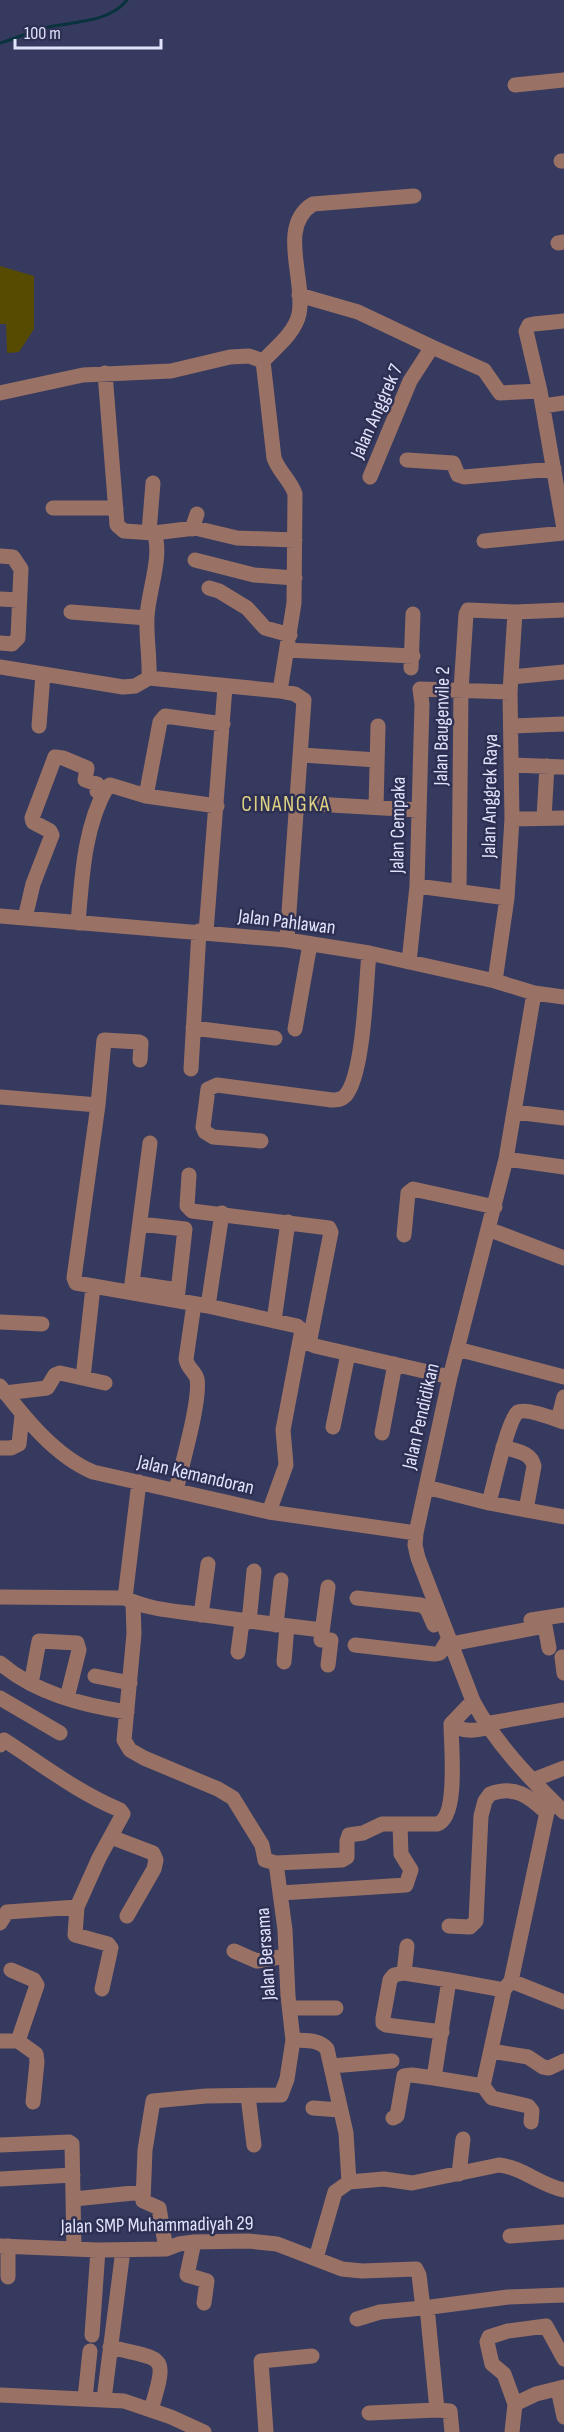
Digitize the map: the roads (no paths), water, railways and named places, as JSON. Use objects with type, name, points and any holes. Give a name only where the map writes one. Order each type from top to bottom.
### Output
[{"type":"street","points":[[515,85],[564,80]]},
{"type":"street","points":[[263,361],[292,329],[299,313],[296,231],[305,209],[313,204],[414,196]]},
{"type":"street","points":[[299,295],[358,312],[484,370],[500,393],[564,403]]},
{"type":"street","points":[[564,321],[534,324],[527,328],[562,500],[564,529]]},
{"type":"street","name":"Jalan Anggrek 7","points":[[370,477],[410,381],[432,346]]},
{"type":"street","points":[[0,393],[83,375],[146,374],[230,357],[249,356],[263,361]]},
{"type":"street","points":[[263,361],[274,458],[295,494],[295,578],[289,643],[280,692]]},
{"type":"street","points":[[105,373],[117,525],[120,530],[152,532],[195,521],[237,538],[295,540]]},
{"type":"street","points":[[407,460],[453,464],[458,475],[464,477],[554,469]]},
{"type":"street","points":[[149,678],[147,618],[156,560],[152,532],[153,483]]},
{"type":"street","points":[[53,508],[116,508]]},
{"type":"street","points":[[484,541],[564,533]]},
{"type":"street","points":[[0,556],[13,557],[21,570],[18,638],[12,644],[0,643]]},
{"type":"street","points":[[195,560],[254,575],[295,578]]},
{"type":"street","points":[[209,588],[219,591],[247,608],[265,628],[289,643],[412,662],[413,614]]},
{"type":"street","points":[[0,600],[20,600]]},
{"type":"street","name":"Jalan Baugenvile 2","points":[[459,891],[461,690],[465,618],[468,610],[515,612]]},
{"type":"street","points":[[515,612],[564,610]]},
{"type":"street","points":[[71,612],[147,618]]},
{"type":"street","name":"Jalan Anggrek Raya","points":[[495,981],[507,898],[512,819],[511,685],[515,612]]},
{"type":"street","points":[[0,667],[123,687],[135,686],[149,678],[156,677],[296,694],[304,700],[302,755],[287,940]]},
{"type":"street","points":[[461,690],[511,685],[564,672]]},
{"type":"street","points":[[39,726],[43,674]]},
{"type":"street","points":[[191,1070],[225,687]]},
{"type":"street","name":"Jalan Cempaka","points":[[408,962],[417,885],[422,704],[420,689],[461,690]]},
{"type":"street","points":[[146,796],[161,718],[165,716],[223,724]]},
{"type":"street","points":[[512,726],[564,724]]},
{"type":"street","points":[[376,807],[378,726]]},
{"type":"street","points":[[302,755],[377,760]]},
{"type":"street","points":[[24,918],[33,884],[52,835],[50,831],[33,822],[32,818],[55,757],[87,768],[85,780],[97,784],[97,791],[103,794]]},
{"type":"street","points":[[512,765],[564,767]]},
{"type":"street","points":[[544,818],[547,766]]},
{"type":"street","points":[[78,923],[88,836],[107,786],[146,796],[216,806]]},
{"type":"street","points":[[297,803],[418,810]]},
{"type":"street","points":[[512,819],[564,819]]},
{"type":"street","points":[[417,885],[507,898]]},
{"type":"street","name":"Jalan Pahlawan","points":[[0,916],[287,940],[369,953],[495,981],[534,993],[564,997]]},
{"type":"street","points":[[295,1029],[310,944]]},
{"type":"street","points":[[261,1142],[213,1137],[205,1132],[208,1089],[217,1085],[332,1100],[342,1099],[347,1095],[357,1067],[361,1043],[369,953]]},
{"type":"street","name":"Jalan Pendidikan","points":[[534,993],[506,1159],[450,1377],[415,1545],[448,1641],[486,1726],[534,1780],[548,1805],[564,1812]]},
{"type":"street","points":[[193,1028],[275,1038]]},
{"type":"street","points":[[140,1060],[141,1043],[139,1041],[104,1040],[98,1105],[74,1281],[93,1287],[178,1296]]},
{"type":"street","points":[[0,1097],[98,1105]]},
{"type":"street","points":[[515,1112],[564,1118]]},
{"type":"street","points":[[150,1143],[132,1283],[201,1305],[301,1328],[305,1342]]},
{"type":"street","points":[[506,1159],[564,1167]]},
{"type":"street","points":[[189,1175],[188,1206],[192,1211],[329,1228],[331,1232],[283,1430],[286,1465],[269,1512]]},
{"type":"street","points":[[404,1235],[408,1193],[413,1189],[495,1207]]},
{"type":"street","points":[[176,1491],[197,1394],[196,1375],[187,1365],[186,1359],[222,1214]]},
{"type":"street","points":[[274,1321],[288,1222]]},
{"type":"street","points":[[140,1224],[185,1229],[178,1296]]},
{"type":"street","points":[[488,1229],[564,1258]]},
{"type":"street","points":[[83,1378],[93,1287]]},
{"type":"street","points":[[0,1322],[42,1324]]},
{"type":"street","points":[[305,1342],[450,1377]]},
{"type":"street","points":[[457,1349],[564,1377]]},
{"type":"street","points":[[333,1427],[348,1354]]},
{"type":"street","points":[[382,1432],[395,1364]]},
{"type":"street","points":[[3,1389],[47,1388],[57,1374],[105,1383]]},
{"type":"street","name":"Jalan Kemandoran","points":[[3,1389],[22,1415],[70,1460],[80,1466],[269,1512],[416,1533]]},
{"type":"street","points":[[489,1503],[503,1447],[515,1416],[525,1411],[561,1421],[564,1397]]},
{"type":"street","points":[[0,1448],[11,1448],[21,1441],[22,1415]]},
{"type":"street","points":[[503,1447],[526,1454],[532,1459],[534,1466],[526,1510]]},
{"type":"street","name":"Jalan Bersama","points":[[139,1482],[129,1600],[134,1634],[124,1740],[130,1750],[218,1789],[233,1798],[262,1845],[265,1860],[276,1863],[281,1893],[293,2040],[287,2079],[281,2095],[153,2101],[145,2150],[143,2192]]},
{"type":"street","points":[[426,1487],[489,1503],[564,1517]]},
{"type":"street","points":[[201,1615],[208,1564]]},
{"type":"street","points":[[238,1652],[246,1622],[254,1571]]},
{"type":"street","points":[[281,1580],[284,1662]]},
{"type":"street","points":[[328,1587],[321,1640],[331,1640],[328,1665]]},
{"type":"street","points":[[0,1597],[129,1600],[246,1622],[322,1630]]},
{"type":"street","points":[[357,1598],[424,1606],[448,1641]]},
{"type":"street","points":[[355,1645],[434,1654],[440,1653],[448,1641],[564,1615]]},
{"type":"street","points":[[448,1641],[545,1626],[549,1648]]},
{"type":"street","points":[[31,1684],[40,1636],[77,1643],[80,1646],[67,1698]]},
{"type":"street","points":[[562,1657],[564,1673]]},
{"type":"street","points":[[0,1663],[31,1684],[67,1698],[127,1712]]},
{"type":"street","points":[[95,1676],[130,1683]]},
{"type":"street","points":[[276,1863],[342,1860],[347,1857],[346,1842],[349,1835],[363,1833],[382,1824],[437,1824],[445,1821],[452,1796],[451,1725],[472,1693]]},
{"type":"street","points":[[0,1698],[60,1733]]},
{"type":"street","points":[[451,1725],[468,1731],[564,1710]]},
{"type":"street","points":[[0,1745],[4,1740],[59,1779],[92,1798],[120,1810],[123,1814],[99,1858],[77,1907],[75,1935],[108,1944],[111,1948],[102,1989]]},
{"type":"street","points":[[534,1780],[564,1768]]},
{"type":"street","points":[[449,1926],[470,1927],[476,1921],[481,1816],[485,1801],[490,1794],[504,1791],[524,1793],[548,1805],[483,2086]]},
{"type":"street","points":[[281,1893],[406,1885],[411,1870],[401,1854],[400,1825]]},
{"type":"street","points":[[111,1837],[153,1853],[156,1860],[154,1869],[127,1916]]},
{"type":"street","points":[[0,1923],[7,1912],[77,1907]]},
{"type":"street","points":[[404,1973],[407,1946]]},
{"type":"street","points":[[234,1951],[257,1961],[286,1956]]},
{"type":"street","points":[[11,1970],[34,1980],[37,1985],[18,2041]]},
{"type":"street","points":[[442,2032],[383,2024],[390,1980],[394,1975],[404,1973],[507,1986],[564,2002]]},
{"type":"street","points":[[434,2078],[449,1980]]},
{"type":"street","points":[[290,2008],[336,2008]]},
{"type":"street","points":[[293,2040],[323,2044],[327,2049],[346,2139],[349,2182]]},
{"type":"street","points":[[0,2041],[18,2041],[31,2049],[37,2058],[33,2102]]},
{"type":"street","points":[[490,2051],[528,2057],[543,2067],[549,2068],[564,2061]]},
{"type":"street","points":[[331,2066],[392,2061]]},
{"type":"street","points":[[393,2118],[397,2116],[404,2076],[412,2075],[483,2086],[492,2098],[531,2108],[531,2122]]},
{"type":"street","points":[[248,2096],[254,2145]]},
{"type":"street","points":[[313,2108],[340,2110]]},
{"type":"street","points":[[459,2174],[463,2139]]},
{"type":"street","points":[[0,2145],[69,2142],[73,2146],[74,2249]]},
{"type":"street","points":[[316,2258],[335,2192],[349,2182],[384,2179],[412,2183],[488,2166],[505,2165],[548,2186],[564,2190]]},
{"type":"street","points":[[0,2179],[73,2175]]},
{"type":"street","points":[[74,2199],[143,2192],[143,2202],[158,2206],[161,2212],[166,2249]]},
{"type":"street","points":[[510,2236],[564,2232]]},
{"type":"street","name":"Jalan SMP Muhammadiyah 29","points":[[4,2246],[123,2250],[166,2249],[194,2242],[248,2241],[277,2244],[332,2266],[352,2270],[416,2269],[425,2308]]},
{"type":"street","points":[[194,2242],[187,2275],[207,2281],[204,2303]]},
{"type":"street","points":[[4,2246],[8,2277]]},
{"type":"street","points":[[85,2398],[98,2250]]},
{"type":"street","points":[[104,2399],[123,2250]]},
{"type":"street","points":[[357,2319],[374,2313],[508,2297],[564,2295]]},
{"type":"street","points":[[425,2308],[437,2410]]},
{"type":"street","points":[[512,2432],[515,2404],[504,2374],[492,2364],[487,2342],[489,2337],[508,2331],[546,2326],[564,2359]]},
{"type":"street","points":[[110,2347],[152,2357],[159,2361],[161,2365],[160,2382],[151,2410]]},
{"type":"street","points":[[266,2432],[261,2361],[312,2356]]},
{"type":"street","points":[[515,2404],[536,2394],[561,2388],[564,2417]]},
{"type":"street","points":[[0,2395],[124,2401],[204,2432]]},
{"type":"street","points":[[369,2413],[450,2411],[452,2432]]},
{"type":"waterway","points":[[0,43],[44,28],[100,18],[110,14],[127,0]]},
{"type":"district","name":"CINANGKA","points":[[286,803]]}]
